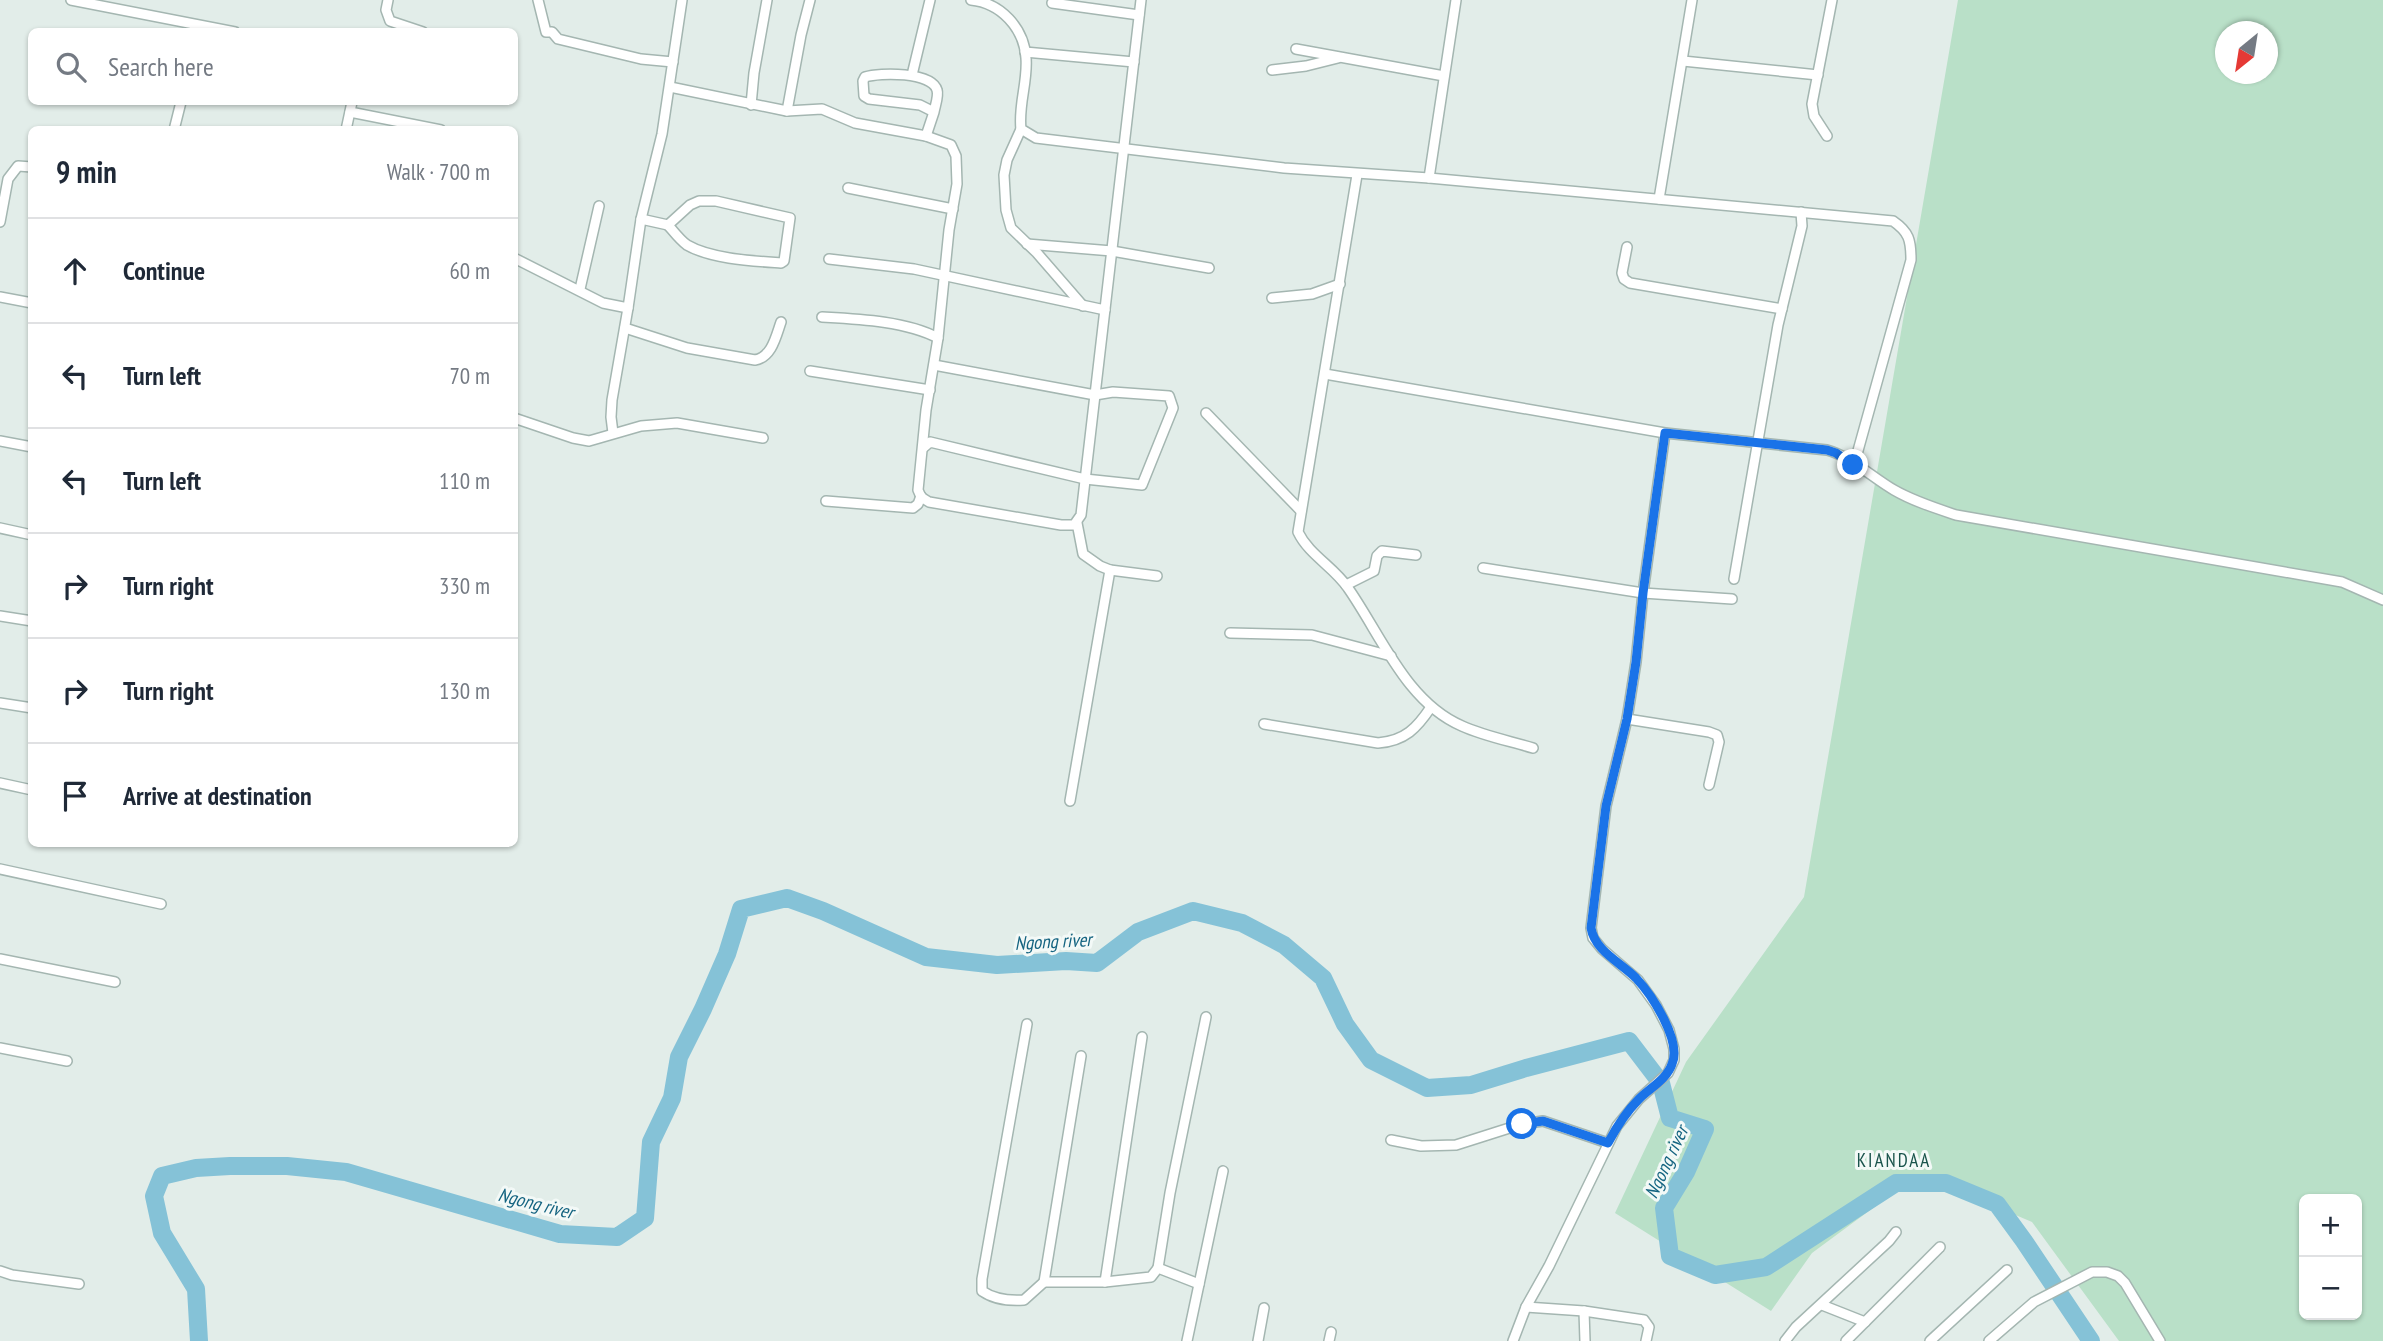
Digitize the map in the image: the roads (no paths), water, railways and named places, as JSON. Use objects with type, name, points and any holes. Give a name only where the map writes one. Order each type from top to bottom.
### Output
[{"type":"street","points":[[71,0],[197,28]]},
{"type":"street","points":[[388,0],[386,13],[390,21],[411,28]]},
{"type":"street","points":[[538,0],[546,32],[552,32],[558,40],[641,59],[673,62]]},
{"type":"street","points":[[613,432],[612,400],[641,219],[662,134],[682,0]]},
{"type":"street","points":[[751,105],[767,0]]},
{"type":"street","points":[[787,111],[810,0]]},
{"type":"street","points":[[912,75],[930,0]]},
{"type":"street","points":[[971,0],[989,4],[1008,16],[1018,31],[1027,61],[1020,107],[1021,129],[1007,160],[1004,175],[1006,210],[1011,228],[1083,306]]},
{"type":"street","points":[[1141,0],[1081,515],[1077,523],[1083,554],[1100,566],[1110,570],[1157,576]]},
{"type":"street","points":[[1429,178],[1456,0]]},
{"type":"street","points":[[1659,199],[1692,0]]},
{"type":"street","points":[[1827,136],[1814,116],[1812,104],[1832,0]]},
{"type":"street","points":[[1052,3],[1139,15]]},
{"type":"street","points":[[1296,49],[1444,76]]},
{"type":"street","points":[[1025,52],[1134,62]]},
{"type":"street","points":[[1272,70],[1306,66],[1340,57]]},
{"type":"street","points":[[1683,61],[1818,75]]},
{"type":"street","points":[[926,136],[933,112],[937,96],[936,87],[927,80],[912,75],[886,74],[865,77],[863,81],[864,96],[869,99],[920,105],[933,112]]},
{"type":"street","points":[[670,87],[787,111],[822,109],[855,124],[926,136],[951,145],[955,150],[957,184],[918,490],[929,502],[981,513],[1067,526],[1077,523]]},
{"type":"street","points":[[175,126],[180,105]]},
{"type":"street","points":[[347,126],[351,107],[425,126]]},
{"type":"street","points":[[1021,129],[1036,138],[1284,169],[1429,178],[1892,221],[1907,231],[1911,243],[1911,260],[1853,465]]},
{"type":"street","points":[[0,222],[8,178],[18,166],[28,167]]},
{"type":"street","points":[[1357,175],[1298,532],[1346,585],[1408,681],[1431,707],[1460,725],[1534,748]]},
{"type":"street","points":[[848,188],[953,209]]},
{"type":"street","points":[[641,219],[668,225],[685,243],[699,251],[752,261],[781,263],[786,258],[790,223],[788,217],[716,201],[699,201],[690,205],[668,225]]},
{"type":"street","points":[[580,289],[599,205]]},
{"type":"street","points":[[1734,579],[1782,309],[1802,226],[1801,212]]},
{"type":"street","points":[[1027,244],[1112,251],[1209,268]]},
{"type":"street","points":[[1627,247],[1622,273],[1624,279],[1630,283],[1782,309]]},
{"type":"street","points":[[829,259],[914,269],[1105,310]]},
{"type":"street","points":[[518,260],[580,289],[603,303],[628,308]]},
{"type":"street","points":[[1272,298],[1312,294],[1340,284]]},
{"type":"street","points":[[0,297],[28,302]]},
{"type":"street","points":[[822,317],[873,321],[924,331],[938,338]]},
{"type":"street","points":[[625,328],[687,348],[755,360],[768,353],[781,322]]},
{"type":"street","points":[[923,448],[930,442],[1085,479],[1142,485],[1173,408],[1169,396],[1113,392],[1095,395],[934,365]]},
{"type":"street","points":[[810,371],[930,390]]},
{"type":"street","points":[[1325,374],[1665,433],[1827,450],[1910,499],[1956,515],[2342,582],[2383,600]]},
{"type":"street","points":[[1206,413],[1301,511]]},
{"type":"street","points":[[518,419],[589,441],[641,426],[677,423],[763,439]]},
{"type":"street","points":[[1513,1341],[1526,1307],[1549,1266],[1608,1143],[1622,1119],[1639,1099],[1668,1073],[1674,1060],[1669,1030],[1656,1004],[1638,980],[1602,949],[1593,938],[1591,928],[1606,806],[1627,719],[1636,662],[1665,433]]},
{"type":"street","points":[[0,443],[28,446]]},
{"type":"street","points":[[826,501],[913,508],[921,496]]},
{"type":"street","points":[[0,528],[28,534]]},
{"type":"street","points":[[1346,585],[1374,571],[1377,556],[1382,551],[1416,555]]},
{"type":"street","points":[[1483,568],[1643,593],[1732,599]]},
{"type":"street","points":[[1070,801],[1110,570]]},
{"type":"street","points":[[0,616],[28,620]]},
{"type":"street","points":[[1230,633],[1311,635],[1391,656]]},
{"type":"street","points":[[0,703],[28,707]]},
{"type":"street","points":[[1264,724],[1378,743],[1415,730],[1431,707]]},
{"type":"street","points":[[1627,719],[1717,735],[1719,742],[1709,785]]},
{"type":"street","points":[[0,783],[28,789]]},
{"type":"street","points":[[0,869],[161,904]]},
{"type":"street","points":[[0,959],[115,982]]},
{"type":"street","points":[[1044,1282],[1105,1282],[1151,1278],[1158,1268],[1170,1193],[1206,1017]]},
{"type":"street","points":[[1027,1024],[981,1286],[982,1291],[989,1296],[1013,1301],[1024,1300],[1044,1282],[1081,1056]]},
{"type":"street","points":[[1105,1282],[1142,1037]]},
{"type":"street","points":[[0,1048],[67,1061]]},
{"type":"street","points":[[1391,1140],[1422,1146],[1456,1145],[1522,1124],[1543,1121],[1608,1143]]},
{"type":"street","points":[[1187,1341],[1223,1171]]},
{"type":"street","points":[[1786,1341],[1796,1327],[1896,1232]]},
{"type":"street","points":[[1846,1341],[1940,1247]]},
{"type":"street","points":[[1158,1268],[1199,1283]]},
{"type":"street","points":[[1930,1341],[2007,1270]]},
{"type":"street","points":[[0,1271],[79,1284]]},
{"type":"street","points":[[1989,1341],[2034,1302],[2092,1272],[2107,1272],[2118,1276],[2125,1283],[2160,1341]]},
{"type":"street","points":[[1822,1305],[1865,1322]]},
{"type":"street","points":[[1526,1307],[1584,1311],[1643,1320],[1649,1329],[1646,1341]]},
{"type":"street","points":[[1258,1341],[1265,1308]]},
{"type":"street","points":[[1584,1311],[1585,1341]]},
{"type":"waterway","name":"Ngong river","points":[[199,1341],[196,1289],[162,1233],[154,1196],[162,1176],[196,1168],[230,1166],[287,1166],[346,1172],[560,1234],[617,1237],[645,1218],[651,1142],[672,1098],[679,1057],[727,954],[741,909],[787,898],[926,957],[997,965],[1066,961],[1097,963],[1138,932],[1193,911],[1242,923],[1284,945],[1323,978],[1345,1024],[1371,1060],[1427,1088],[1471,1085],[1629,1041],[1661,1083],[1670,1118],[1705,1129],[1686,1172],[1664,1208],[1670,1256],[1715,1275],[1766,1267],[1896,1183],[1946,1183],[1997,1204],[2091,1341]]},
{"type":"district","name":"KIANDAA","points":[[1894,1160]]}]
